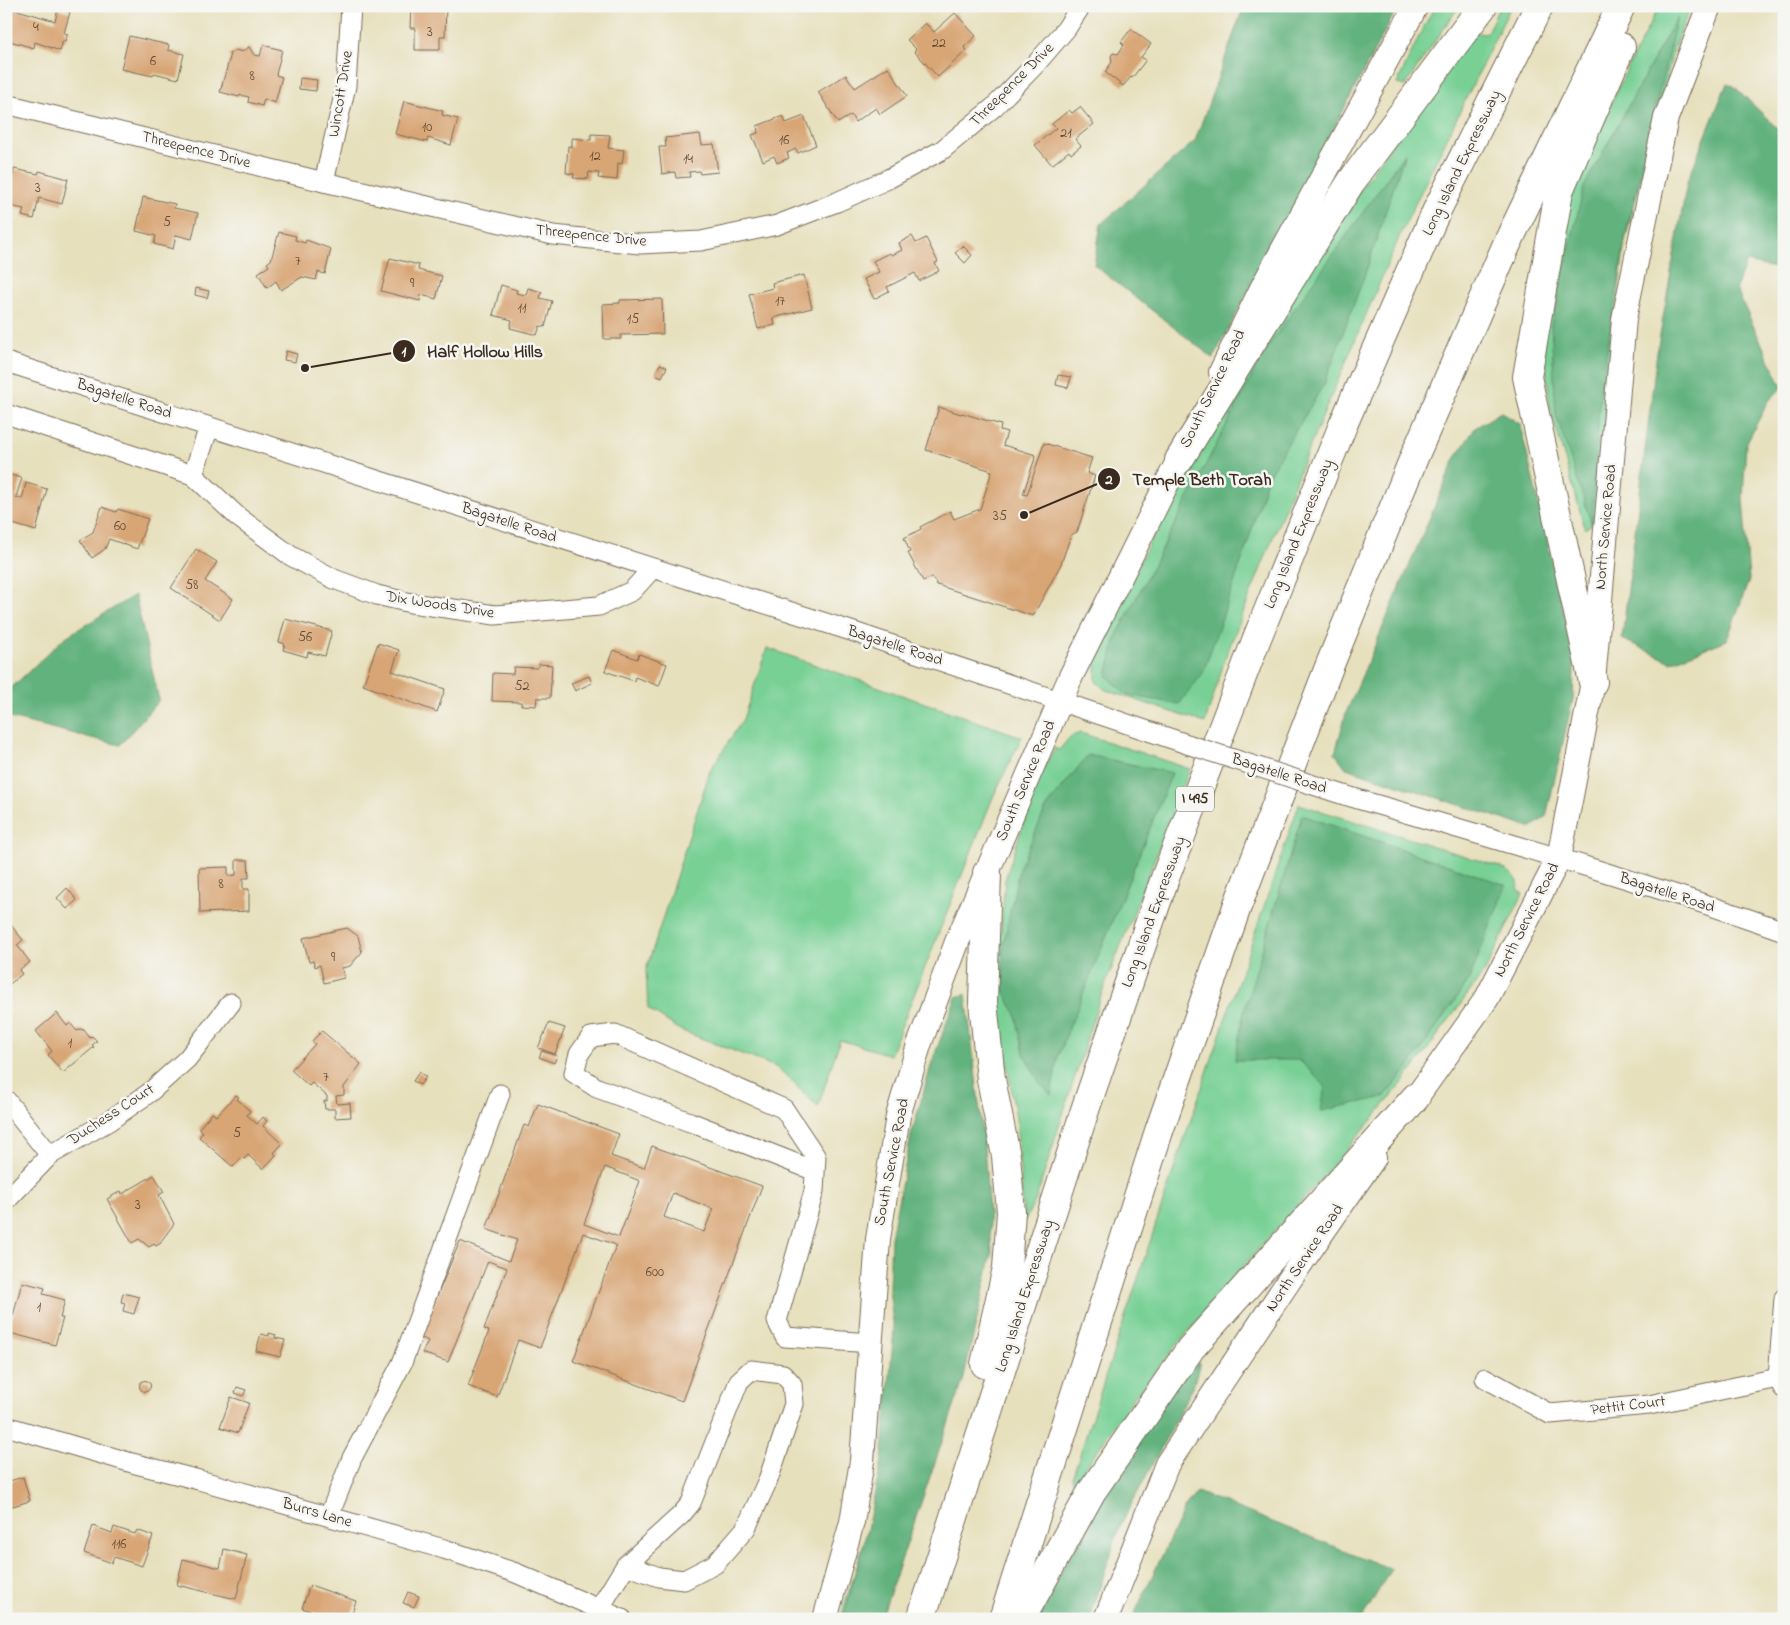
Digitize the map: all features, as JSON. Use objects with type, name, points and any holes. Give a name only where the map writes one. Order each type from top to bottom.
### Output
[{"type":"highway","points":[[1179,460],[1351,182],[1484,6]]},
{"type":"highway","name":"Long Island Expressway","points":[[920,1619],[1086,1107],[1165,878],[1343,425],[1436,212],[1539,6]]},
{"type":"highway","points":[[1003,1619],[1159,1131],[1238,904],[1333,658],[1415,455],[1507,244],[1621,6]]},
{"type":"highway","points":[[1594,682],[1527,377],[1559,191],[1638,6]]},
{"type":"highway","points":[[920,1619],[991,1344],[1008,1268],[1011,1212],[1006,1156],[991,1079],[983,1002],[987,873]]},
{"type":"highway","points":[[1021,1619],[1092,1491],[1191,1348],[1416,1097]]},
{"type":"main road","name":"South Service Road","points":[[825,1619],[852,1522],[862,1461],[878,1238],[898,1116],[919,1045],[957,942],[1060,702],[1262,288],[1416,6]]},
{"type":"main road","name":"North Service Road","points":[[1106,1619],[1167,1464],[1292,1276],[1487,998],[1558,858],[1594,682],[1624,319],[1666,118],[1709,6]]},
{"type":"street","name":"Wincott Drive","points":[[324,182],[346,86],[351,6]]},
{"type":"street","name":"Threepence Drive","points":[[6,104],[324,182],[553,235],[640,244],[702,241],[777,225],[837,202],[888,179],[942,150],[994,107],[1035,65],[1066,29],[1081,6]]},
{"type":"street","name":"Bagatelle Road","points":[[6,362],[851,631],[1190,745],[1344,794],[1558,858],[1784,932]]},
{"type":"street","name":"Dix Woods Drive","points":[[6,414],[193,475],[238,517],[290,556],[334,579],[377,595],[411,603],[495,615],[599,606],[632,591],[652,569]]},
{"type":"street","points":[[193,475],[209,427]]},
{"type":"street","name":"Duchess Court","points":[[6,1200],[50,1155],[108,1121],[149,1093],[187,1059],[231,1003]]},
{"type":"street","points":[[815,1171],[597,1088],[574,1073],[579,1054],[591,1037],[614,1034],[784,1109],[816,1157],[814,1191],[777,1321],[785,1336],[870,1343]]},
{"type":"street","points":[[329,1516],[352,1458],[402,1363],[500,1094]]},
{"type":"street","points":[[6,1100],[50,1155]]},
{"type":"street","points":[[1781,1384],[1784,1298]]},
{"type":"street","points":[[599,1609],[626,1566],[681,1515],[691,1503],[739,1381],[751,1370],[783,1374],[792,1384],[794,1404],[768,1480],[746,1528],[715,1564],[684,1580],[659,1577],[626,1566]]},
{"type":"street","name":"Pettit Court","points":[[1485,1378],[1550,1414],[1649,1405],[1781,1384]]},
{"type":"street","name":"Burrs Lane","points":[[6,1426],[132,1463],[444,1548],[516,1573],[622,1619]]},
{"type":"green space","points":[[1244,6],[1398,6],[1213,358],[1094,265],[1101,224],[1195,141]]},
{"type":"green space","points":[[1435,6],[1459,6],[1405,86],[1397,84],[1420,34]]},
{"type":"green space","points":[[1500,6],[1508,6],[1510,8],[1400,235],[1301,467],[1226,656],[1205,723],[1106,690],[1096,682],[1096,666],[1092,663],[1163,514],[1240,377],[1328,235],[1471,32],[1486,34]]},
{"type":"green space","points":[[1659,6],[1691,6],[1675,44],[1625,241],[1608,379],[1596,521],[1585,529],[1550,407],[1543,338],[1566,202],[1627,69]]},
{"type":"green space","points":[[1677,17],[1626,234],[1600,391],[1592,525],[1556,415],[1551,325],[1584,187]]},
{"type":"green space","points":[[1727,83],[1734,86],[1784,135],[1784,270],[1746,262],[1736,289],[1782,387],[1768,402],[1746,444],[1743,498],[1749,580],[1727,640],[1671,662],[1622,639],[1657,352],[1687,182]]},
{"type":"green space","points":[[1405,153],[1365,274],[1324,384],[1268,476],[1246,548],[1203,673],[1179,704],[1127,695],[1107,676],[1116,637],[1266,349]]},
{"type":"green space","points":[[1501,412],[1520,424],[1565,617],[1575,640],[1573,699],[1546,817],[1530,828],[1346,768],[1335,753],[1346,713],[1455,459],[1475,428]]},
{"type":"green space","points":[[135,595],[159,700],[120,745],[6,717],[6,693],[64,638]]},
{"type":"green space","points":[[767,648],[1022,737],[993,797],[890,1055],[840,1040],[818,1107],[778,1068],[680,1030],[648,1009],[646,970],[710,771],[743,719]]},
{"type":"green space","points":[[1081,733],[1190,769],[1099,1001],[1036,1199],[1024,1223],[1016,1118],[996,996],[1005,880],[1038,778],[1055,748],[1059,750],[1071,736]]},
{"type":"green space","points":[[1088,755],[1172,773],[1058,1056],[1051,1095],[1040,1084],[1024,1054],[1016,1015],[1004,990],[1003,947],[1019,869],[1046,808]]},
{"type":"green space","points":[[1299,804],[1503,868],[1514,877],[1519,891],[1523,894],[1485,971],[1404,1081],[1340,1158],[1232,1279],[1135,1396],[1074,1484],[1072,1478],[1175,1166]]},
{"type":"green space","points":[[1302,815],[1506,885],[1469,980],[1406,1071],[1384,1097],[1321,1111],[1325,1086],[1299,1060],[1235,1060],[1244,1011]]},
{"type":"green space","points":[[966,994],[984,1146],[992,1253],[963,1381],[881,1619],[843,1619],[864,1543],[882,1460],[894,1330],[889,1288],[891,1237],[911,1136],[932,1062],[956,997]]},
{"type":"green space","points":[[1200,1362],[1193,1387],[1119,1528],[1090,1619],[1036,1619],[1126,1450],[1181,1378]]},
{"type":"green space","points":[[1197,1492],[1391,1569],[1362,1619],[1132,1619],[1185,1507]]},
{"type":"green space","points":[[864,1543],[843,1619],[840,1619]]},
{"type":"building","points":[[411,6],[446,6],[445,36],[440,36],[440,50],[415,50],[415,28],[410,28]]},
{"type":"building","points":[[1187,6],[1200,6],[1198,11]]},
{"type":"building","points":[[7,7],[55,21],[58,9],[70,12],[64,33],[68,34],[65,41],[63,41],[60,51],[35,42],[34,48],[6,40]]},
{"type":"building","points":[[955,13],[976,36],[964,47],[967,50],[938,77],[914,51],[916,49],[907,40],[925,23],[934,32]]},
{"type":"building","points":[[1131,29],[1151,44],[1141,57],[1146,60],[1123,86],[1105,72],[1112,62],[1111,56],[1113,53],[1118,54],[1124,45],[1121,42]]},
{"type":"building","points":[[129,36],[169,45],[168,50],[184,54],[178,79],[154,73],[153,76],[121,69]]},
{"type":"building","points":[[263,45],[282,50],[276,75],[282,77],[275,103],[264,99],[262,106],[248,102],[249,97],[240,95],[239,97],[220,92],[230,57],[229,54],[236,50],[242,52],[249,47],[254,55],[260,56]]},
{"type":"building","points":[[888,67],[907,96],[880,114],[876,108],[855,122],[851,115],[838,123],[818,92],[846,75],[855,88]]},
{"type":"building","points":[[300,78],[317,80],[316,91],[299,89]]},
{"type":"building","points":[[404,101],[443,111],[442,115],[458,119],[451,145],[428,138],[427,142],[395,134]]},
{"type":"building","points":[[1080,107],[1094,124],[1075,139],[1081,146],[1071,154],[1069,151],[1052,165],[1035,145],[1056,128],[1052,124],[1069,110],[1072,113]]},
{"type":"building","points":[[783,116],[786,123],[804,116],[816,145],[798,153],[796,149],[787,153],[789,158],[777,163],[774,156],[763,161],[752,135],[758,133],[757,126]]},
{"type":"building","points":[[591,134],[610,135],[608,148],[624,150],[622,164],[618,163],[617,180],[598,178],[599,173],[589,172],[588,179],[573,178],[574,174],[566,173],[568,146],[572,147],[572,138],[591,140]]},
{"type":"building","points":[[700,134],[702,145],[714,144],[718,172],[700,174],[699,171],[689,172],[690,177],[676,178],[675,172],[662,174],[659,147],[666,147],[665,138]]},
{"type":"building","points":[[14,169],[38,174],[39,171],[68,179],[62,204],[39,198],[34,219],[22,216],[24,209],[6,205]]},
{"type":"building","points":[[143,197],[175,204],[174,208],[198,213],[192,239],[176,235],[173,249],[154,244],[156,236],[136,231]]},
{"type":"building","points":[[279,232],[296,236],[295,240],[305,243],[306,240],[331,249],[325,274],[318,272],[316,280],[302,277],[281,290],[276,281],[267,288],[258,273],[269,266],[267,263],[271,260]]},
{"type":"building","points":[[912,236],[916,243],[926,238],[938,262],[935,263],[939,271],[919,281],[915,273],[887,287],[889,291],[874,299],[864,279],[879,272],[873,261],[889,253],[892,255],[902,250],[899,243]]},
{"type":"building","points":[[963,246],[972,255],[965,263],[955,253]]},
{"type":"building","points":[[390,258],[419,265],[418,270],[442,276],[436,299],[421,295],[420,301],[381,291]]},
{"type":"building","points":[[804,275],[812,308],[773,318],[775,325],[758,329],[749,294],[773,288],[772,283]]},
{"type":"building","points":[[501,285],[517,290],[516,293],[526,295],[528,288],[542,292],[540,298],[552,301],[545,327],[540,326],[537,335],[510,328],[512,320],[493,315]]},
{"type":"building","points":[[196,288],[209,291],[207,298],[195,295]]},
{"type":"building","points":[[662,299],[663,334],[621,335],[621,339],[604,339],[603,304],[620,303],[620,300]]},
{"type":"building","points":[[286,351],[297,354],[295,362],[284,360]]},
{"type":"building","points":[[660,364],[667,367],[662,377],[655,374]]},
{"type":"building","points":[[1058,375],[1071,377],[1068,388],[1056,385]]},
{"type":"building","points":[[939,407],[1001,425],[1000,430],[1007,432],[1003,445],[1036,455],[1023,494],[1027,495],[1044,443],[1092,458],[1087,473],[1095,476],[1077,532],[1071,535],[1061,564],[1033,616],[937,585],[932,577],[923,581],[908,553],[910,552],[904,538],[921,529],[920,527],[950,511],[954,519],[980,509],[992,471],[926,450]]},
{"type":"building","points":[[6,474],[22,478],[16,497],[22,499],[26,483],[47,489],[36,531],[6,522]]},
{"type":"building","points":[[102,507],[116,512],[118,509],[148,519],[137,549],[109,539],[105,549],[92,558],[80,540],[93,532]]},
{"type":"building","points":[[196,549],[217,562],[205,581],[233,599],[220,620],[171,588]]},
{"type":"building","points":[[285,619],[332,631],[325,656],[308,652],[307,657],[283,650],[285,644],[279,642]]},
{"type":"building","points":[[378,643],[399,650],[392,671],[445,689],[437,712],[363,685]]},
{"type":"building","points":[[613,650],[637,659],[639,654],[667,664],[659,686],[635,677],[634,681],[605,671]]},
{"type":"building","points":[[539,664],[552,665],[550,698],[537,698],[536,706],[521,705],[521,702],[492,701],[493,673],[513,674],[514,667],[537,668]]},
{"type":"building","points":[[589,676],[592,683],[575,691],[571,683]]},
{"type":"building","points":[[236,860],[248,860],[249,878],[243,878],[243,889],[249,889],[249,911],[200,913],[199,868],[228,867],[228,876],[236,875]]},
{"type":"building","points":[[67,888],[77,900],[67,909],[57,898]]},
{"type":"building","points":[[6,919],[23,940],[17,945],[30,962],[19,970],[22,974],[6,987]]},
{"type":"building","points":[[347,928],[358,936],[362,952],[350,966],[342,968],[344,978],[324,983],[320,965],[315,967],[313,961],[309,962],[303,938]]},
{"type":"building","points":[[57,1013],[67,1026],[70,1023],[77,1031],[80,1029],[84,1030],[90,1038],[92,1036],[97,1041],[92,1045],[94,1047],[63,1073],[48,1055],[52,1051],[36,1031]]},
{"type":"building","points":[[549,1023],[565,1028],[555,1054],[538,1048]]},
{"type":"building","points":[[322,1031],[361,1064],[344,1087],[344,1095],[336,1096],[337,1104],[350,1103],[351,1117],[335,1118],[335,1109],[325,1109],[324,1101],[327,1101],[327,1096],[312,1083],[309,1086],[291,1070],[315,1044],[312,1041]]},
{"type":"building","points":[[542,1051],[557,1056],[554,1063],[539,1057]]},
{"type":"building","points":[[419,1072],[426,1077],[420,1085],[413,1081]]},
{"type":"building","points":[[236,1095],[239,1097],[237,1099],[250,1111],[247,1115],[257,1124],[263,1117],[267,1121],[263,1126],[282,1144],[274,1153],[276,1155],[263,1169],[248,1155],[244,1159],[242,1157],[233,1167],[199,1137],[203,1132],[199,1128],[212,1113],[216,1116]]},
{"type":"building","points":[[538,1104],[619,1134],[611,1156],[644,1168],[652,1146],[762,1186],[682,1401],[573,1361],[616,1245],[583,1233],[540,1348],[518,1340],[497,1397],[468,1386],[489,1331],[484,1329],[507,1268],[488,1261],[448,1362],[422,1353],[428,1341],[420,1337],[460,1241],[509,1261],[517,1240],[486,1229],[524,1125],[529,1127]],"holes":[[[605,1167],[640,1181],[619,1237],[584,1224]],[[673,1193],[713,1209],[704,1232],[664,1217]]]},
{"type":"building","points":[[154,1175],[164,1192],[159,1195],[174,1224],[161,1243],[149,1247],[139,1239],[132,1243],[107,1199],[121,1191],[122,1194]]},
{"type":"building","points":[[22,1282],[45,1288],[43,1294],[65,1300],[60,1318],[63,1318],[55,1345],[6,1332],[6,1322],[9,1315],[13,1316]]},
{"type":"building","points":[[123,1293],[139,1297],[134,1314],[123,1311],[125,1303],[121,1302]]},
{"type":"building","points":[[269,1333],[276,1335],[275,1338],[285,1340],[280,1357],[256,1351],[261,1334],[269,1336]]},
{"type":"building","points":[[145,1380],[151,1386],[145,1392],[139,1386]]},
{"type":"building","points":[[237,1387],[246,1390],[243,1396],[235,1393]]},
{"type":"building","points":[[231,1397],[249,1403],[238,1433],[220,1427]]},
{"type":"building","points":[[23,1477],[30,1501],[6,1508],[6,1482]]},
{"type":"building","points":[[93,1526],[112,1533],[114,1527],[135,1534],[137,1530],[153,1536],[142,1566],[114,1557],[112,1563],[84,1553]]},
{"type":"building","points":[[224,1549],[247,1555],[236,1599],[177,1585],[183,1559],[220,1568]]},
{"type":"building","points":[[310,1585],[356,1601],[350,1619],[316,1619],[318,1614],[302,1608]]},
{"type":"building","points":[[408,1592],[419,1596],[414,1607],[403,1603]]},
{"type":"place","name":"Half Hollow Hills","points":[[305,368]]},
{"type":"place","name":"Temple Beth Torah","points":[[1024,515]]}]
